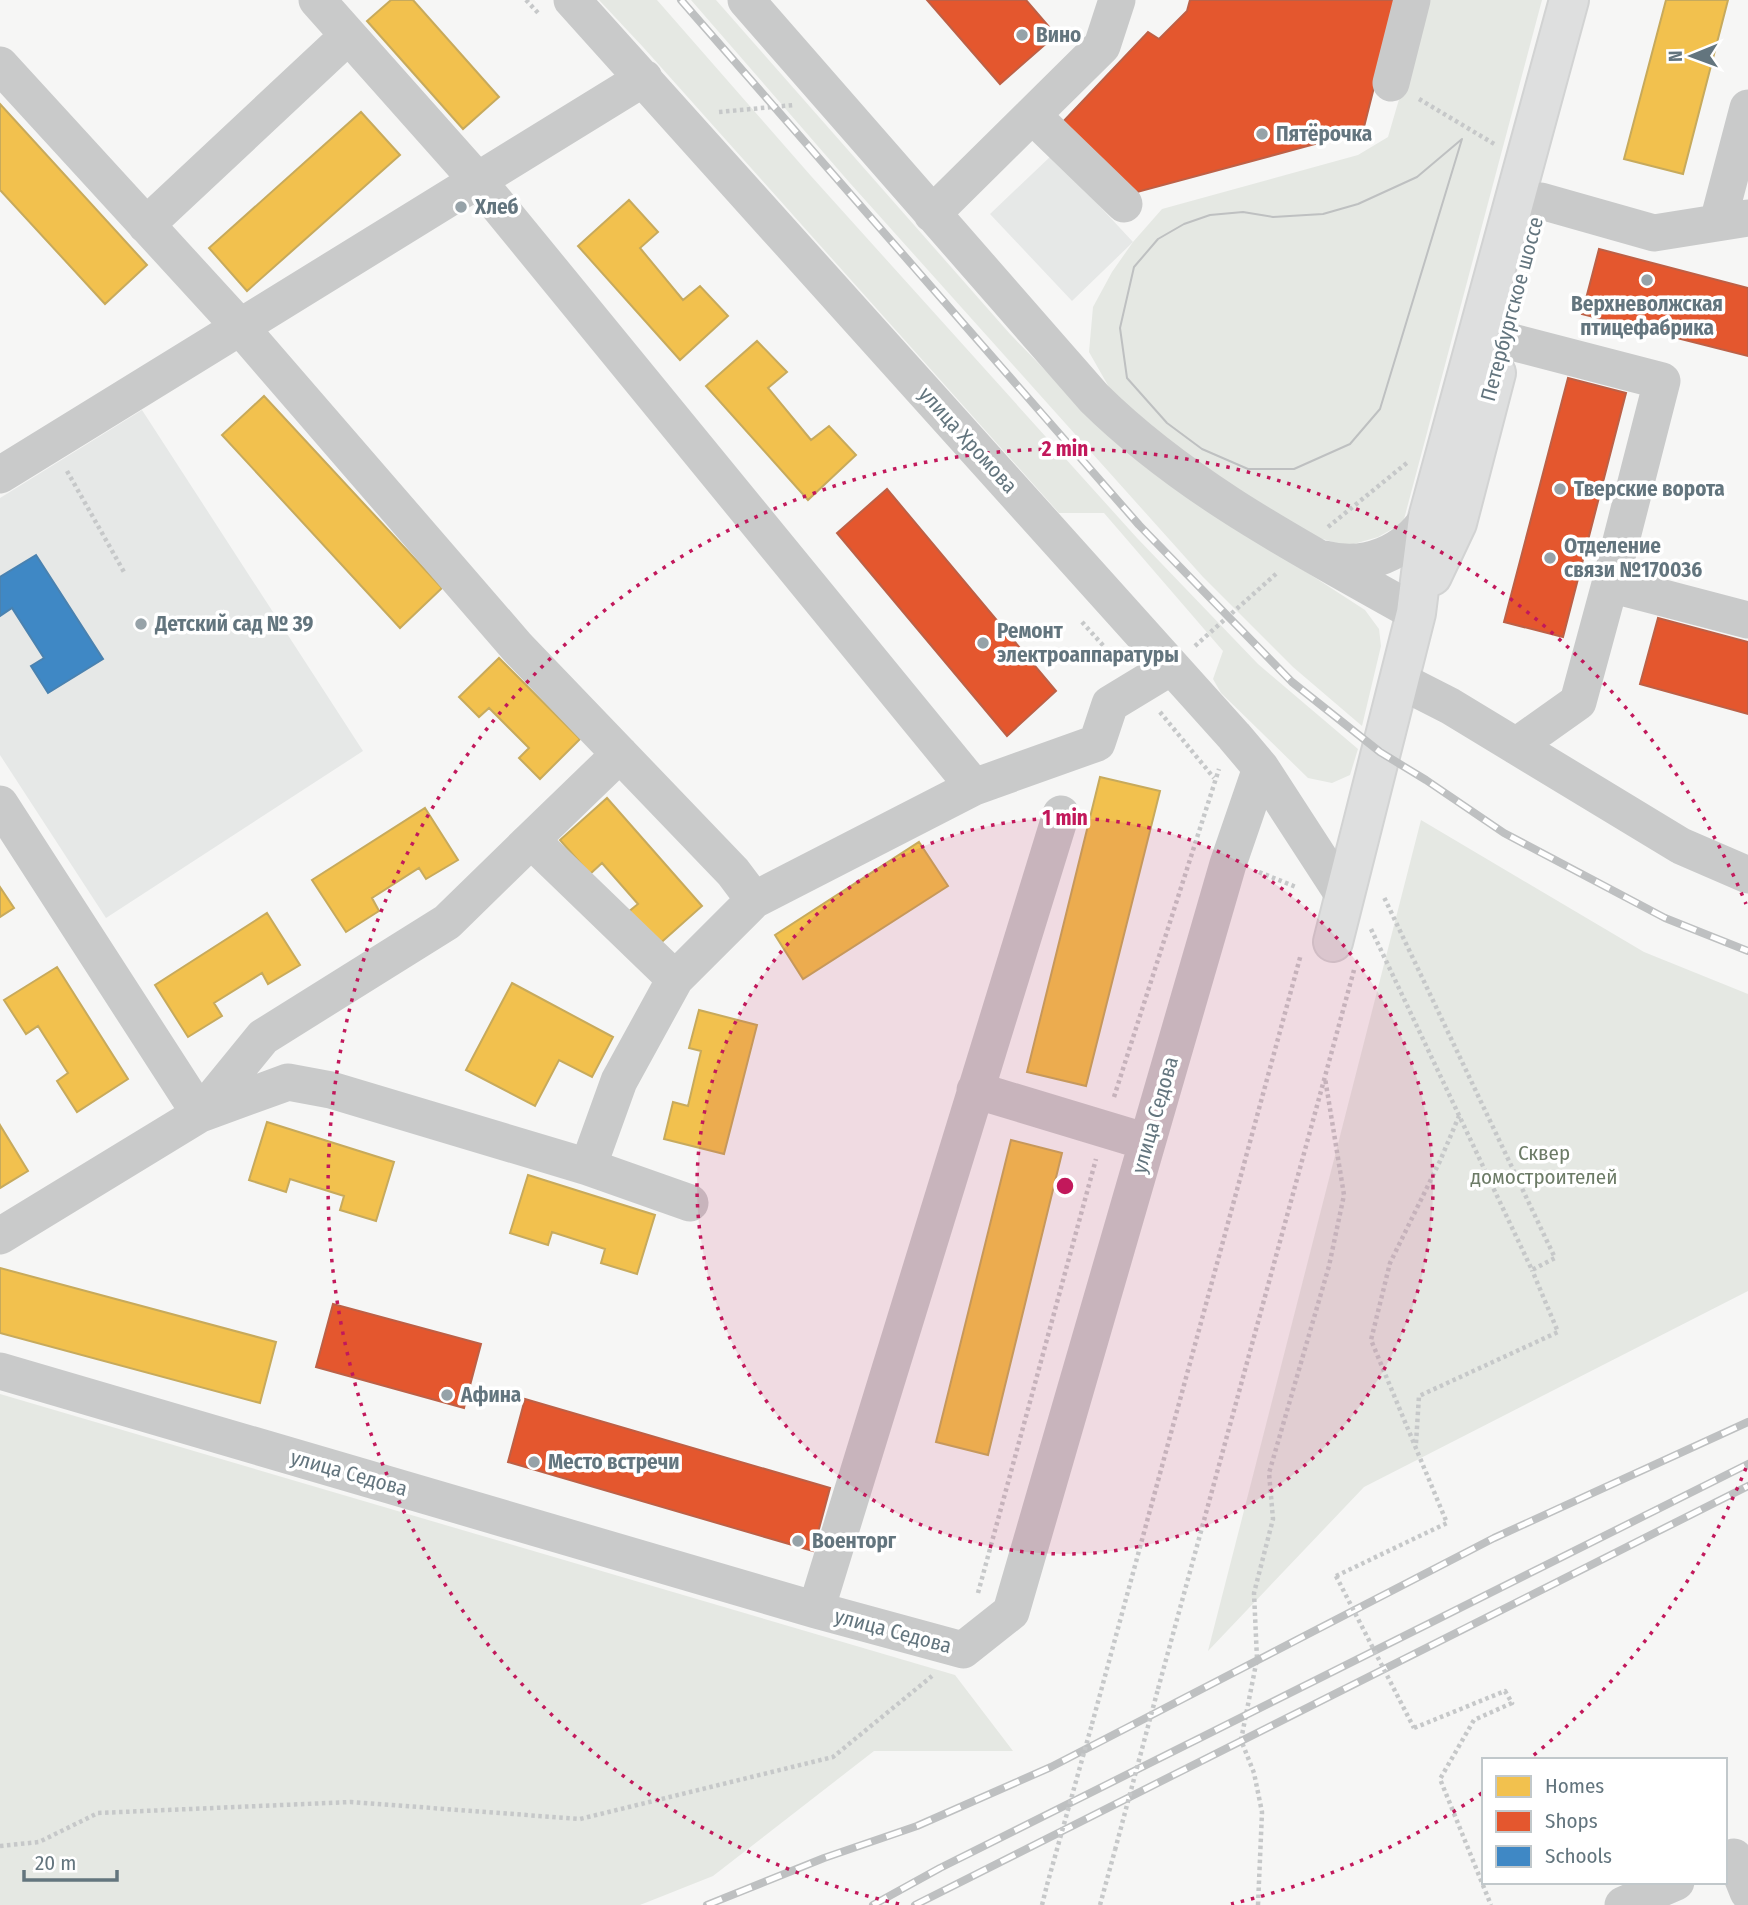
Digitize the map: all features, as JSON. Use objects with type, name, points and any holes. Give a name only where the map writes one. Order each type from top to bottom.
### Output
[{"type":"main road","name":"Петербургское шоссе","points":[[1416,612],[1457,523],[1504,340],[1529,197],[1569,0]]},
{"type":"main road","name":"Петербургское шоссе","points":[[1330,951],[1416,612],[1428,518],[1594,0]]},
{"type":"street","points":[[317,0],[478,181],[974,787]]},
{"type":"street","name":"улица Хромова","points":[[572,0],[1234,736],[1261,768],[1344,896]]},
{"type":"street","points":[[747,0],[932,214],[1121,425],[1197,483],[1314,555],[1416,612]]},
{"type":"street","points":[[932,214],[1101,46],[1117,0]]},
{"type":"street","points":[[1391,83],[1412,0]]},
{"type":"street","points":[[146,225],[348,36]]},
{"type":"street","points":[[0,65],[240,327],[517,647],[733,872],[754,900]]},
{"type":"street","points":[[0,475],[644,78]]},
{"type":"street","points":[[1529,197],[1654,233],[1733,220],[1748,107]]},
{"type":"street","points":[[1032,115],[1124,204]]},
{"type":"street","points":[[1504,340],[1662,381],[1578,702],[1516,746]]},
{"type":"street","points":[[1314,555],[1345,563],[1377,559],[1405,545],[1428,518]]},
{"type":"street","points":[[1610,584],[1748,620]]},
{"type":"street","points":[[588,1167],[619,1081],[675,978],[754,900],[974,787],[1097,743],[1110,704],[1171,667]]},
{"type":"street","points":[[1399,680],[1450,706],[1681,846],[1748,875]]},
{"type":"street","points":[[200,1114],[263,1037],[447,922],[620,754]]},
{"type":"street","name":"улица Седова","points":[[0,1371],[816,1610],[963,1650],[1011,1612],[1228,863],[1261,768]]},
{"type":"street","points":[[0,804],[200,1114]]},
{"type":"street","points":[[816,1610],[1061,814]]},
{"type":"street","points":[[531,840],[675,978]]},
{"type":"street","points":[[0,1236],[200,1114],[288,1082],[331,1090],[588,1167],[690,1203]]},
{"type":"street","points":[[975,1090],[1147,1142]]},
{"type":"street","points":[[1736,1857],[1748,1892]]},
{"type":"street","points":[[1623,1905],[1671,1884]]},
{"type":"path","points":[[1391,83],[1504,150]]},
{"type":"path","points":[[677,116],[796,105]]},
{"type":"path","points":[[51,443],[124,572]]},
{"type":"path","points":[[977,1597],[1104,1129],[1214,778],[1234,736]]},
{"type":"path","points":[[1191,850],[1254,870],[1304,890]]},
{"type":"path","points":[[1383,895],[1555,1258],[1532,1270]]},
{"type":"path","points":[[1370,925],[1532,1270],[1558,1332],[1419,1396],[1416,1444]]},
{"type":"path","points":[[1258,1905],[1262,1812],[1254,1773],[1241,1740],[1257,1659],[1254,1593],[1273,1519],[1269,1474],[1328,1266],[1344,1195],[1325,1077],[1330,951]]},
{"type":"path","points":[[1042,1905],[1092,1724],[1330,951]]},
{"type":"path","points":[[1100,1905],[1325,1077]]},
{"type":"path","points":[[1459,1115],[1390,1264],[1371,1340],[1447,1522],[1336,1576],[1414,1728],[1505,1691],[1512,1703],[1474,1720],[1440,1779],[1482,1883]]},
{"type":"path","points":[[0,1846],[39,1842],[98,1813],[351,1802],[580,1819],[833,1757],[963,1650]]},
{"type":"path","points":[[1482,1884],[1491,1905]]},
{"type":"shaded area","points":[[1052,155],[1133,242],[1072,301],[990,214]]},
{"type":"shaded area","name":"Детский сад № 39","points":[[142,410],[363,751],[106,918],[0,755],[0,498]]},
{"type":"green space","points":[[599,0],[657,0],[811,176],[1137,538],[1258,664],[1358,749],[1350,775],[1332,783],[1308,778],[1221,693],[1213,679],[1223,651],[1104,513],[1059,513]]},
{"type":"green space","points":[[691,0],[716,0],[1010,334],[1093,419],[1163,479],[1365,610],[1379,629],[1381,646],[1362,726],[1293,667],[1203,577],[849,182]]},
{"type":"green space","points":[[1428,0],[1542,0],[1403,523],[1378,537],[1347,546],[1319,538],[1276,515],[1147,427],[1110,389],[1089,352],[1093,307],[1112,272],[1133,242],[1162,209],[1358,155],[1388,137]]},
{"type":"green space","name":"Сквер домостроителей","points":[[1421,820],[1644,952],[1748,994],[1748,1291],[1364,1487],[1208,1651]]},
{"type":"green space","points":[[0,1394],[955,1675],[1013,1751],[874,1751],[713,1876],[640,1905],[0,1905]]},
{"type":"building: Homes","points":[[391,0],[413,0],[499,97],[463,129],[367,21]]},
{"type":"building: Homes","points":[[1666,0],[1728,0],[1683,174],[1624,159]]},
{"type":"building: Homes","points":[[0,104],[147,265],[105,304],[0,190]]},
{"type":"building: Homes","points":[[361,112],[400,155],[247,291],[209,248]]},
{"type":"building: Homes","points":[[629,200],[658,232],[640,248],[683,300],[700,286],[728,316],[680,360],[578,246]]},
{"type":"building: Homes","points":[[757,341],[787,372],[768,388],[811,440],[829,426],[856,455],[808,500],[706,386]]},
{"type":"building: Homes","points":[[264,396],[442,588],[400,628],[222,435]]},
{"type":"building: Homes","points":[[499,658],[580,739],[540,779],[519,758],[529,748],[489,708],[479,717],[459,697]]},
{"type":"building: Homes","points":[[1100,777],[1160,791],[1086,1086],[1027,1072]]},
{"type":"building: Homes","points":[[607,798],[702,906],[656,947],[627,913],[638,904],[602,863],[590,874],[560,840]]},
{"type":"building: Homes","points":[[425,808],[458,860],[426,879],[419,868],[372,898],[379,911],[346,932],[312,880]]},
{"type":"building: Homes","points":[[919,842],[948,886],[803,979],[775,935]]},
{"type":"building: Homes","points":[[0,887],[14,908],[0,917]]},
{"type":"building: Homes","points":[[267,913],[300,965],[268,984],[262,973],[214,1003],[222,1016],[188,1037],[155,985]]},
{"type":"building: Homes","points":[[57,967],[128,1079],[77,1112],[57,1081],[68,1073],[38,1026],[26,1034],[4,1000]]},
{"type":"building: Homes","points":[[512,983],[613,1037],[592,1077],[559,1060],[535,1106],[466,1070]]},
{"type":"building: Homes","points":[[699,1010],[757,1025],[724,1154],[664,1139],[673,1102],[688,1106],[701,1051],[689,1048]]},
{"type":"building: Homes","points":[[267,1122],[394,1162],[376,1221],[340,1210],[344,1196],[290,1179],[286,1192],[249,1180]]},
{"type":"building: Homes","points":[[0,1125],[28,1171],[0,1188]]},
{"type":"building: Homes","points":[[1011,1140],[1062,1153],[988,1455],[936,1442]]},
{"type":"building: Homes","points":[[528,1175],[655,1215],[637,1274],[601,1263],[605,1249],[552,1232],[548,1245],[510,1233]]},
{"type":"building: Homes","points":[[0,1268],[276,1342],[260,1403],[0,1333]]},
{"type":"building: Shops","points":[[927,0],[1026,0],[1056,35],[1000,84]]},
{"type":"building: Shops","points":[[1190,0],[1396,0],[1363,131],[1130,194],[1059,126],[1148,32],[1159,39],[1187,11]]},
{"type":"building: Shops","points":[[1599,249],[1748,288],[1748,356],[1582,314]]},
{"type":"building: Shops","points":[[1568,378],[1626,393],[1563,637],[1504,622]]},
{"type":"building: Shops","points":[[887,489],[1056,691],[1007,736],[837,533]]},
{"type":"building: Shops","points":[[1658,618],[1748,642],[1748,714],[1640,684]]},
{"type":"building: Shops","points":[[333,1304],[481,1344],[464,1408],[316,1367]]},
{"type":"building: Shops","points":[[525,1399],[830,1488],[813,1551],[508,1462]]},
{"type":"building: Schools","points":[[36,555],[103,659],[48,693],[31,666],[44,658],[12,608],[0,616],[0,577]]},
{"type":"tram line","points":[[1462,139],[1380,409],[1350,444],[1294,469],[1248,469],[1202,449],[1167,423],[1127,378],[1120,328],[1134,267],[1158,239],[1184,224],[1210,215],[1243,212],[1273,217],[1323,214],[1358,204],[1417,177],[1462,139]]},
{"type":"railway","points":[[681,0],[1139,525],[1292,682],[1380,752],[1504,833],[1665,918],[1748,951]]},
{"type":"railway","points":[[707,1905],[824,1858],[917,1826],[1051,1767],[1494,1538],[1748,1422]]},
{"type":"railway","points":[[873,1905],[940,1868],[1748,1464]]},
{"type":"railway","points":[[915,1905],[1748,1486]]},
{"type":"place","name":"Вино","points":[[1022,35]]},
{"type":"place","name":"Пятёрочка","points":[[1262,134]]},
{"type":"place","name":"Хлеб","points":[[461,207]]},
{"type":"place","name":"Верхневолжская птицефабрика","points":[[1647,280]]},
{"type":"place","name":"Тверские ворота","points":[[1560,489]]},
{"type":"place","name":"Отделение связи №170036","points":[[1550,558]]},
{"type":"place","name":"Детский сад № 39","points":[[141,624]]},
{"type":"place","name":"Ремонт электроаппаратуры","points":[[983,643]]},
{"type":"place","name":"Афина","points":[[447,1395]]},
{"type":"place","name":"Место встречи","points":[[534,1462]]},
{"type":"place","name":"Военторг","points":[[798,1541]]}]
